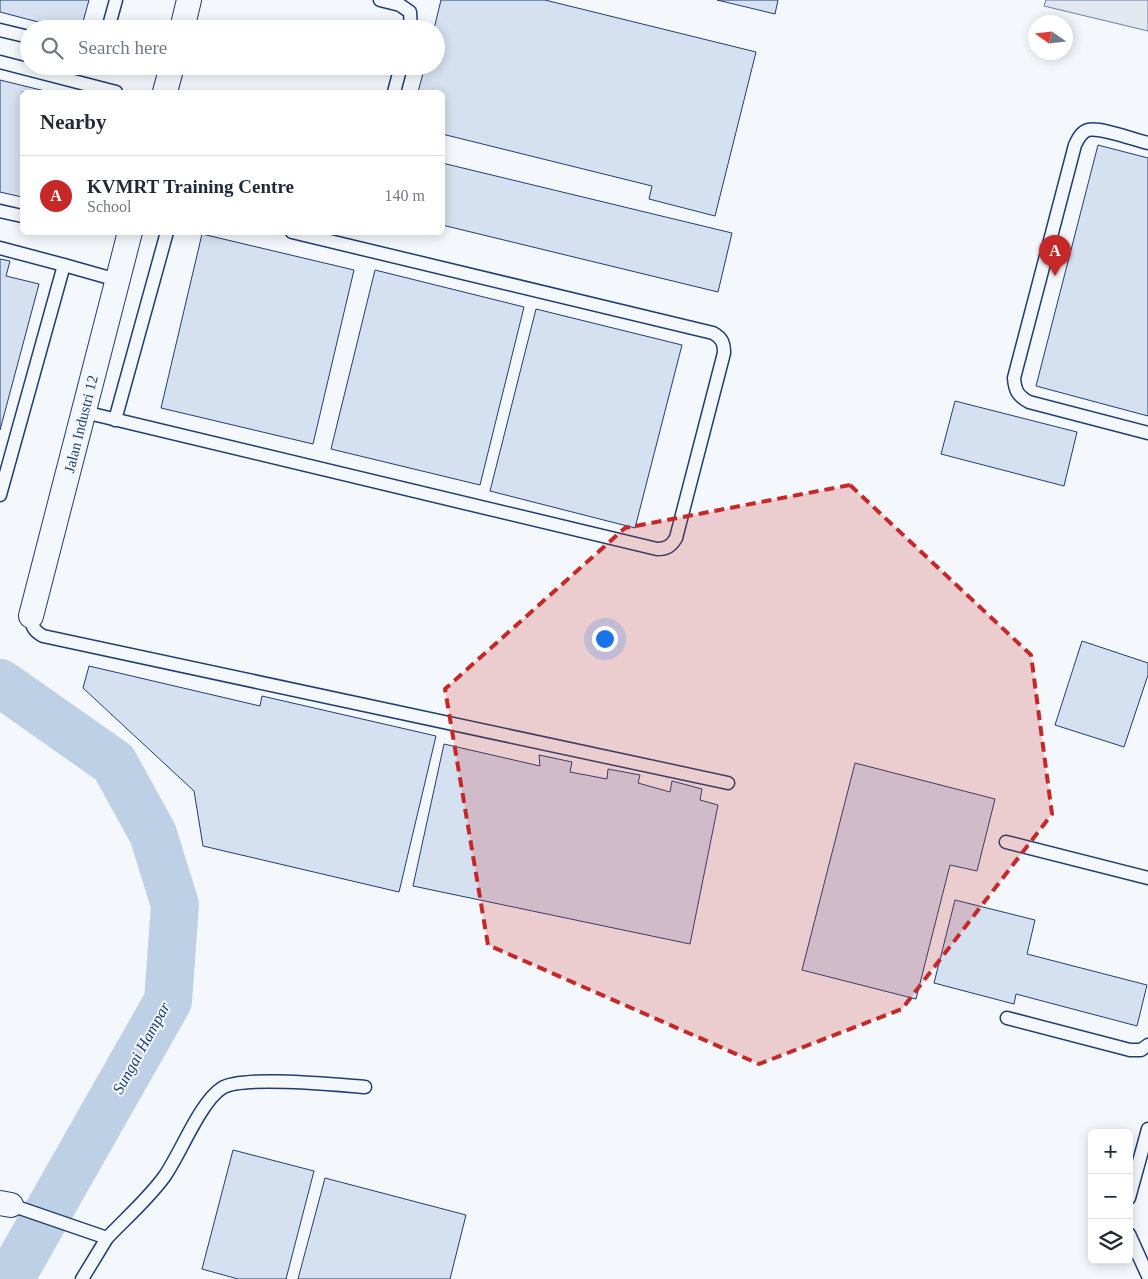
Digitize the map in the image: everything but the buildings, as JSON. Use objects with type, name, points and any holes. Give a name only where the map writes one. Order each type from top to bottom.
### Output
[{"type":"street","points":[[184,20],[189,0]]},
{"type":"street","points":[[166,90],[170,75]]},
{"type":"street","name":"Jalan Industri 12","points":[[31,616],[129,235]]},
{"type":"lane","points":[[110,20],[116,0]]},
{"type":"lane","points":[[380,0],[400,4],[410,12],[410,20]]},
{"type":"lane","points":[[0,30],[20,35]]},
{"type":"lane","points":[[0,62],[20,67]]},
{"type":"lane","points":[[48,75],[103,90]]},
{"type":"lane","points":[[395,90],[399,75]]},
{"type":"lane","points":[[1148,143],[1098,130],[1088,130],[1080,136],[1075,145],[1014,378],[1014,388],[1020,397],[1029,402],[1148,433]]},
{"type":"lane","points":[[0,211],[20,216]]},
{"type":"lane","points":[[115,420],[166,235]]},
{"type":"lane","points":[[84,412],[657,549],[665,549],[672,545],[676,538],[724,353],[724,344],[720,337],[703,331],[304,235]]},
{"type":"lane","points":[[0,248],[117,280]]},
{"type":"lane","points":[[0,495],[64,265]]},
{"type":"lane","points":[[31,616],[31,625],[36,632],[43,636],[728,783]]},
{"type":"lane","points":[[1006,842],[1148,878]]},
{"type":"lane","points":[[1007,1018],[1130,1050],[1141,1050],[1148,1045]]},
{"type":"lane","points":[[82,1279],[107,1238],[163,1178],[182,1149],[199,1115],[210,1099],[222,1087],[238,1083],[258,1083],[365,1087]]},
{"type":"lane","points":[[1133,1183],[1148,1129]]},
{"type":"lane","points":[[5,1204],[107,1238]]},
{"type":"lane","points":[[1133,1243],[1148,1276]]},
{"type":"highlighted area","points":[[850,485],[1031,655],[1052,814],[902,1009],[759,1064],[488,945],[445,689],[625,528]]},
{"type":"shaded area","points":[[1046,0],[1148,0],[1148,31],[1044,6]]},
{"type":"waterway","name":"Sungai Hampar","points":[[0,683],[114,763],[153,834],[175,905],[168,1001],[10,1279]]},
{"type":"place","name":"KVMRT Training Centre","points":[[1055,276]]}]
